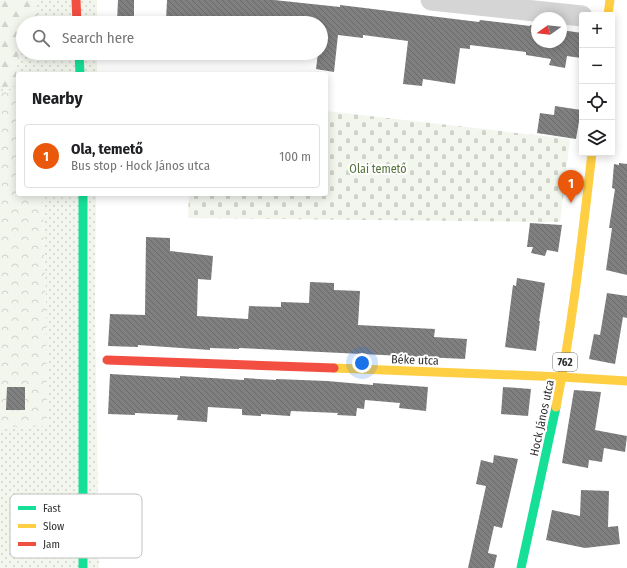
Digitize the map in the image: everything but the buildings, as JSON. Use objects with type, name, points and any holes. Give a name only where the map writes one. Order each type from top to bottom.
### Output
[{"type":"street","points":[[76,0],[77,16]]},
{"type":"street","points":[[431,0],[579,16]]},
{"type":"street","points":[[608,12],[610,0]]},
{"type":"street","points":[[79,60],[80,72]]},
{"type":"street","name":"Hock János utca","points":[[521,568],[536,506],[562,378],[592,156]]},
{"type":"street","points":[[83,196],[83,494]]},
{"type":"street","name":"Béke utca","points":[[107,360],[627,381]]},
{"type":"green space","points":[[0,0],[97,0],[97,16],[16,16],[16,60],[97,60],[97,72],[16,72],[16,90],[0,91]]},
{"type":"green space","points":[[0,0],[35,0],[37,16],[16,16],[16,86],[0,87]]},
{"type":"green space","points":[[16,90],[16,196],[42,196],[46,305],[47,426],[0,427],[0,91]]},
{"type":"green space","name":"Olai temető","points":[[328,111],[570,139],[560,222],[188,218],[189,196],[328,196]]},
{"type":"green space","points":[[42,196],[96,196],[95,309],[98,494],[10,494],[10,558],[99,558],[99,568],[0,568],[0,427],[47,426],[46,305]]},
{"type":"traffic: fast","points":[[79,60],[80,72]]},
{"type":"traffic: fast","points":[[83,196],[83,494]]},
{"type":"traffic: fast","points":[[521,568],[556,407]]},
{"type":"traffic: fast","points":[[83,558],[83,568]]},
{"type":"traffic: slow","points":[[608,12],[610,0]]},
{"type":"traffic: slow","points":[[556,407],[581,249],[592,156]]},
{"type":"traffic: slow","points":[[334,368],[627,381]]},
{"type":"traffic: jam","points":[[76,0],[77,16]]},
{"type":"traffic: jam","points":[[107,360],[334,368]]},
{"type":"place","name":"Ola, temető","points":[[571,203]]}]
